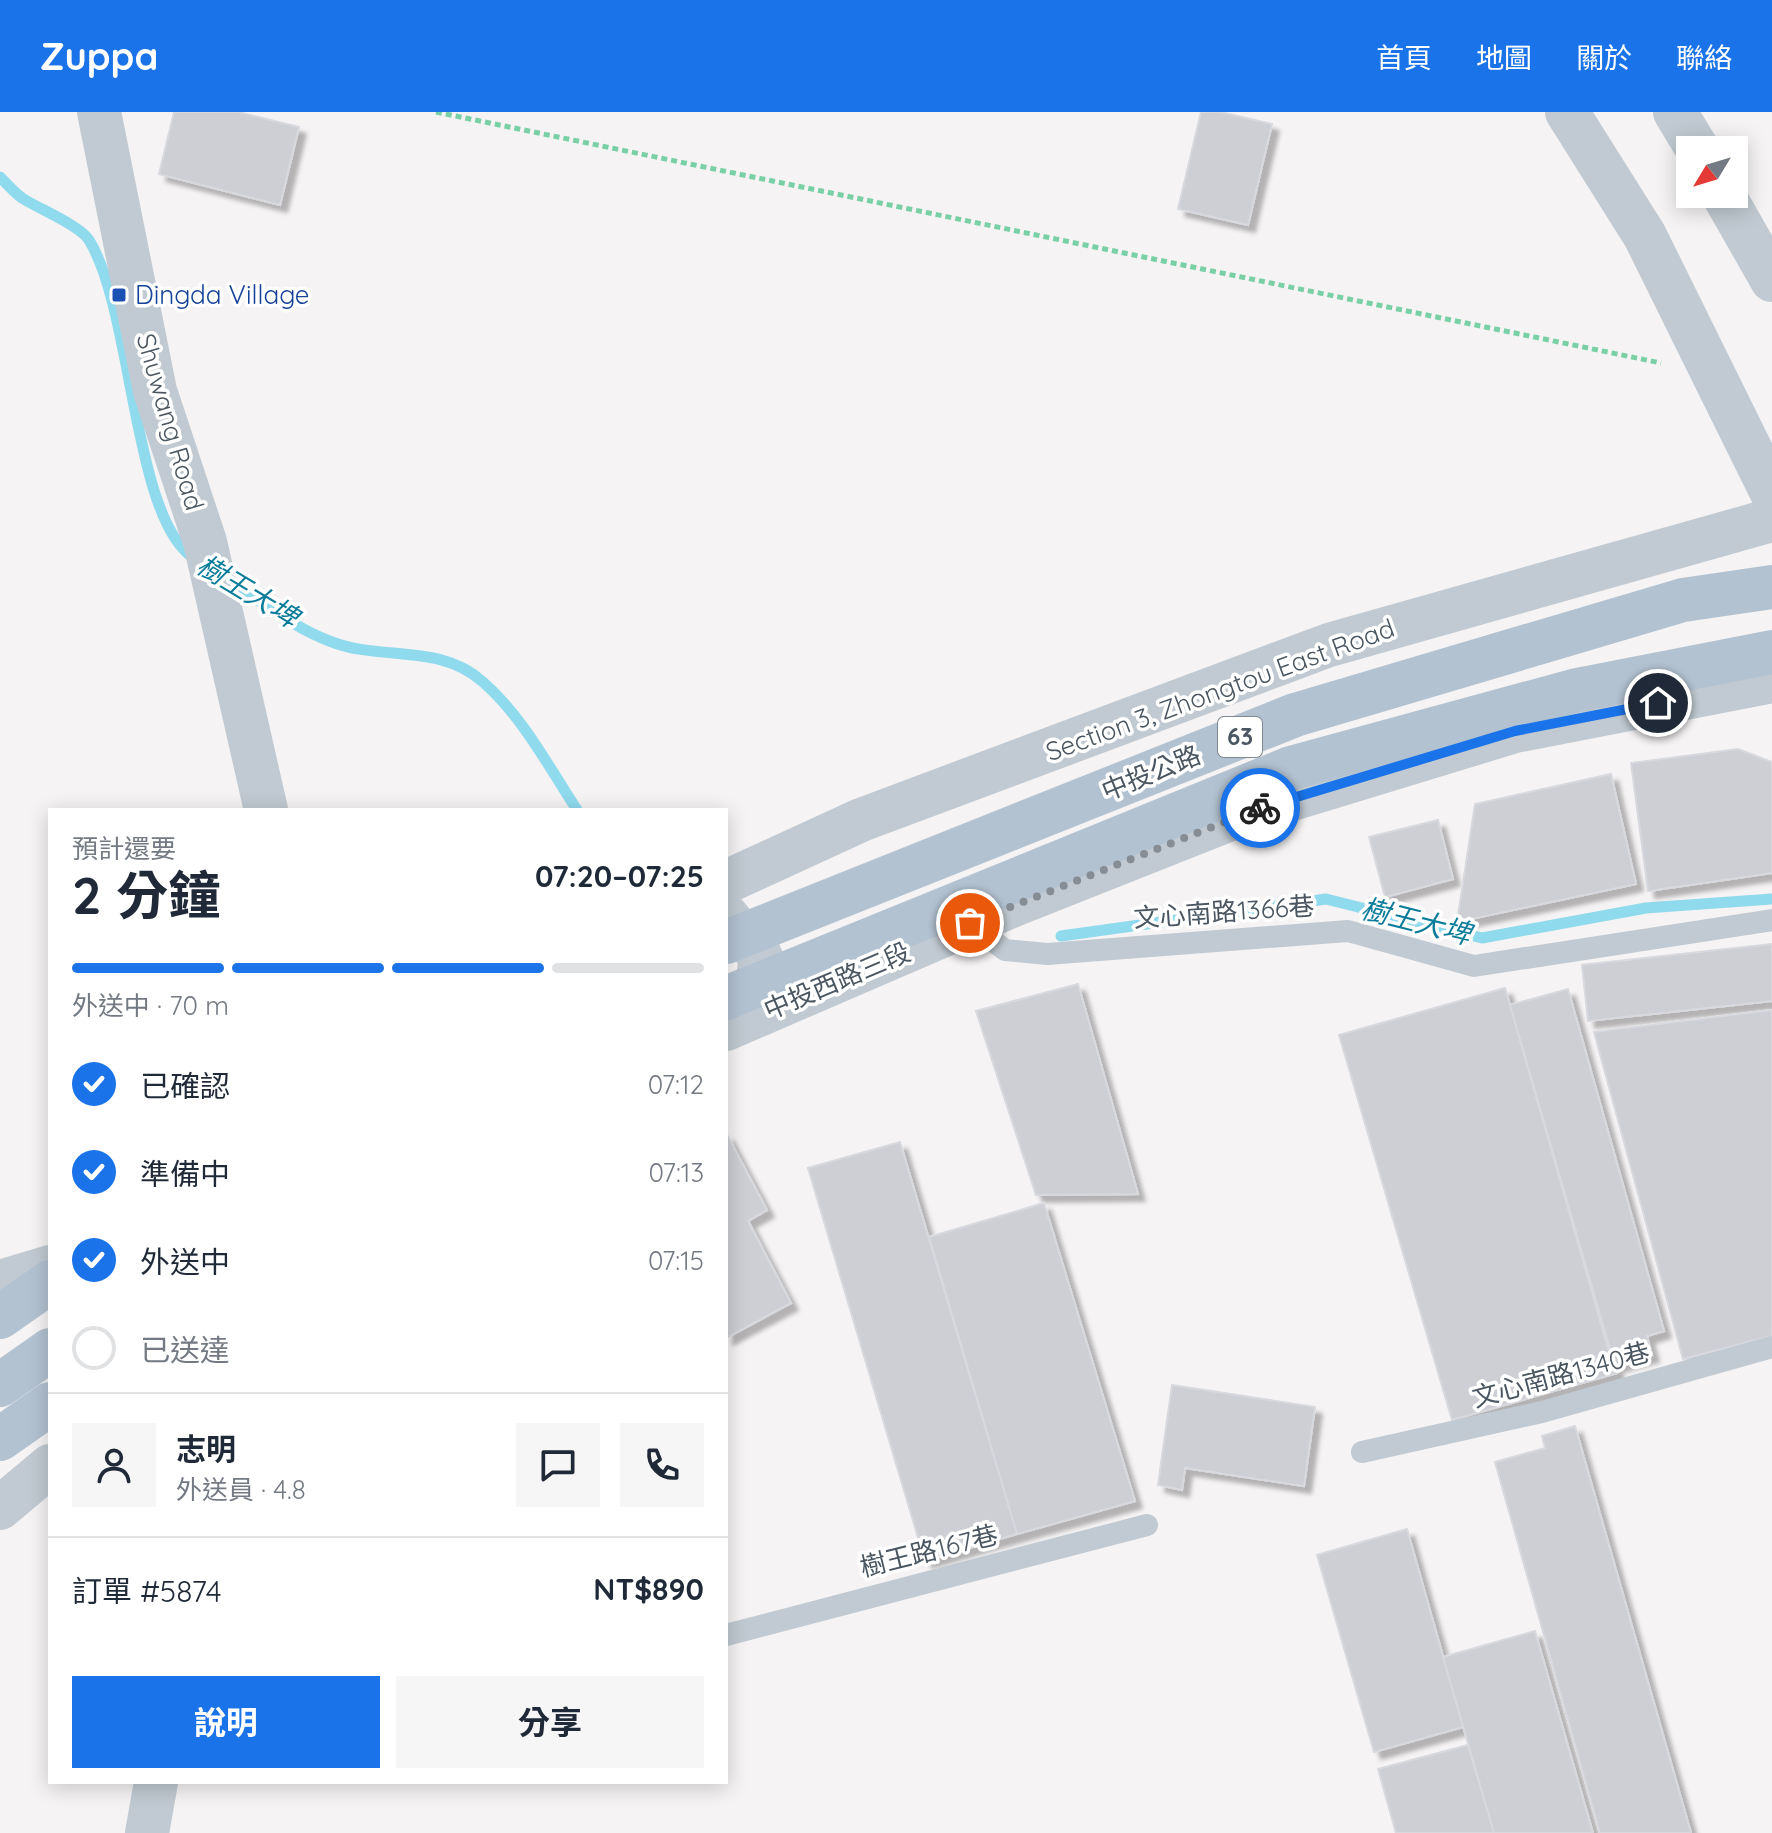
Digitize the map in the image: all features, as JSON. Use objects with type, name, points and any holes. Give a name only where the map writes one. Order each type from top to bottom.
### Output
[{"type":"main road","name":"中投公路","points":[[728,941],[1295,715],[1683,600],[1772,587]]},
{"type":"main road","name":"中投公路","points":[[728,997],[1291,768],[1577,690],[1772,652]]},
{"type":"main road","points":[[0,1317],[48,1283]]},
{"type":"main road","points":[[0,1385],[48,1351]]},
{"type":"main road","points":[[0,1439],[48,1405]]},
{"type":"main road","points":[[0,1469],[48,1438]]},
{"type":"street","name":"Shuwang Road","points":[[99,112],[155,391],[205,542],[266,808]]},
{"type":"street","points":[[1567,112],[1645,236],[1772,493]]},
{"type":"street","points":[[1675,112],[1690,136]]},
{"type":"street","points":[[1731,208],[1772,280]]},
{"type":"street","name":"Section 3, Zhongtou East Road","points":[[728,881],[861,820],[1329,645],[1772,520]]},
{"type":"street","name":"中投西路三段","points":[[728,1027],[970,923],[1243,814],[1500,735],[1772,681]]},
{"type":"street","points":[[728,917],[761,957],[755,999],[728,1026]]},
{"type":"street","points":[[0,1282],[48,1268]]},
{"type":"street","points":[[0,1508],[48,1468]]},
{"type":"street","points":[[147,1833],[156,1784]]},
{"type":"lane","name":"文心南路1366巷","points":[[970,923],[1005,950],[1047,954],[1348,931],[1474,966],[1772,920]]},
{"type":"lane","name":"文心南路1340巷","points":[[1362,1452],[1542,1412],[1772,1347]]},
{"type":"lane","name":"樹王路167巷","points":[[728,1634],[828,1605],[1147,1525]]},
{"type":"path","points":[[436,112],[1712,374]]},
{"type":"building","points":[[174,112],[238,112],[299,127],[280,205],[159,174]]},
{"type":"building","points":[[1201,112],[1220,112],[1272,124],[1248,225],[1178,209]]},
{"type":"building","points":[[1738,749],[1772,762],[1772,873],[1648,891],[1631,763]]},
{"type":"building","points":[[1611,774],[1636,884],[1457,922],[1475,804]]},
{"type":"building","points":[[1438,820],[1453,879],[1385,897],[1369,837]]},
{"type":"building","points":[[1772,944],[1772,1001],[1588,1021],[1582,965]]},
{"type":"building","points":[[1078,984],[1138,1194],[1036,1195],[976,1011]]},
{"type":"building","points":[[1505,988],[1617,1373],[1452,1420],[1339,1035]]},
{"type":"building","points":[[1568,989],[1664,1331],[1647,1336],[1652,1355],[1613,1366],[1510,1005]]},
{"type":"building","points":[[1772,1010],[1772,1336],[1683,1359],[1594,1032]]},
{"type":"building","points":[[728,1137],[767,1210],[748,1221],[791,1303],[728,1337]]},
{"type":"building","points":[[900,1142],[1017,1534],[925,1561],[808,1168]]},
{"type":"building","points":[[1044,1203],[1135,1501],[1017,1534],[929,1237]]},
{"type":"building","points":[[1172,1385],[1315,1407],[1304,1486],[1185,1468],[1182,1490],[1158,1485]]},
{"type":"building","points":[[1575,1426],[1691,1833],[1600,1833],[1495,1462],[1545,1448],[1542,1436]]},
{"type":"building","points":[[1407,1529],[1463,1727],[1374,1752],[1317,1555]]},
{"type":"building","points":[[1535,1631],[1593,1833],[1494,1833],[1443,1657]]},
{"type":"building","points":[[1468,1745],[1494,1833],[1396,1833],[1378,1769]]},
{"type":"waterway","name":"樹王大埤","points":[[0,177],[22,198],[68,223],[89,240],[104,273],[116,315],[158,503],[174,537],[195,559]]},
{"type":"waterway","name":"樹王大埤","points":[[226,579],[291,622],[332,642],[351,648],[430,657],[466,670],[483,682],[510,710],[576,808]]},
{"type":"waterway","name":"樹王大埤","points":[[1061,936],[1326,899],[1482,938],[1646,908],[1772,899]]},
{"type":"way so far","points":[[970,923],[1260,808]]},
{"type":"place","name":"Dingda Village","points":[[119,295]]},
{"type":"route","points":[[1260,808],[1515,731],[1658,703]]}]
